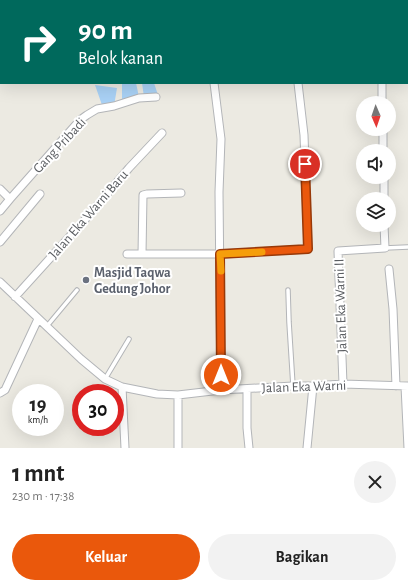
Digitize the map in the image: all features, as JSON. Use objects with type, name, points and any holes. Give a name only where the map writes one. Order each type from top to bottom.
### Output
[{"type":"street","points":[[214,84],[221,139],[219,192],[222,390]]},
{"type":"street","points":[[127,254],[220,254],[308,249],[304,135],[298,84]]},
{"type":"street","points":[[382,84],[382,96]]},
{"type":"street","name":"Gang Pribadi","points":[[0,211],[80,120],[97,109],[114,106],[139,98],[156,97]]},
{"type":"street","name":"Jalan Eka Warni Baru","points":[[15,297],[162,132]]},
{"type":"street","points":[[0,189],[10,198]]},
{"type":"street","points":[[142,254],[143,195],[181,193]]},
{"type":"street","points":[[0,242],[40,194]]},
{"type":"street","points":[[384,232],[385,248]]},
{"type":"street","name":"Jalan Eka Warni II","points":[[343,384],[338,251],[385,248]]},
{"type":"street","points":[[389,269],[393,309],[396,386]]},
{"type":"street","name":"Jalan Eka Warni","points":[[0,282],[81,359],[105,379],[116,384]]},
{"type":"street","points":[[0,393],[5,390],[38,319]]},
{"type":"street","name":"Jalan Eka Warni","points":[[124,387],[157,394],[178,395],[222,390],[343,384],[407,386]]},
{"type":"street","points":[[307,448],[314,386]]},
{"type":"street","points":[[407,386],[408,448]]},
{"type":"street","points":[[247,389],[247,428],[249,448]]},
{"type":"street","points":[[178,395],[178,448]]},
{"type":"street","points":[[124,428],[125,448]]},
{"type":"lane","points":[[385,248],[408,247]]},
{"type":"lane","points":[[47,326],[78,290]]},
{"type":"lane","points":[[288,290],[293,386]]},
{"type":"lane","points":[[105,379],[129,338]]},
{"type":"water","points":[[122,84],[136,84],[139,97],[122,103]]},
{"type":"water","points":[[142,84],[154,84],[158,95],[144,97]]},
{"type":"water","points":[[95,85],[117,88],[114,106],[102,105]]},
{"type":"slow traffic","points":[[221,271],[220,254],[262,252]]},
{"type":"place","name":"Masjid Taqwa Gedung Johor","points":[[86,280]]},
{"type":"route","points":[[221,375],[220,254],[308,249],[305,164]]}]
